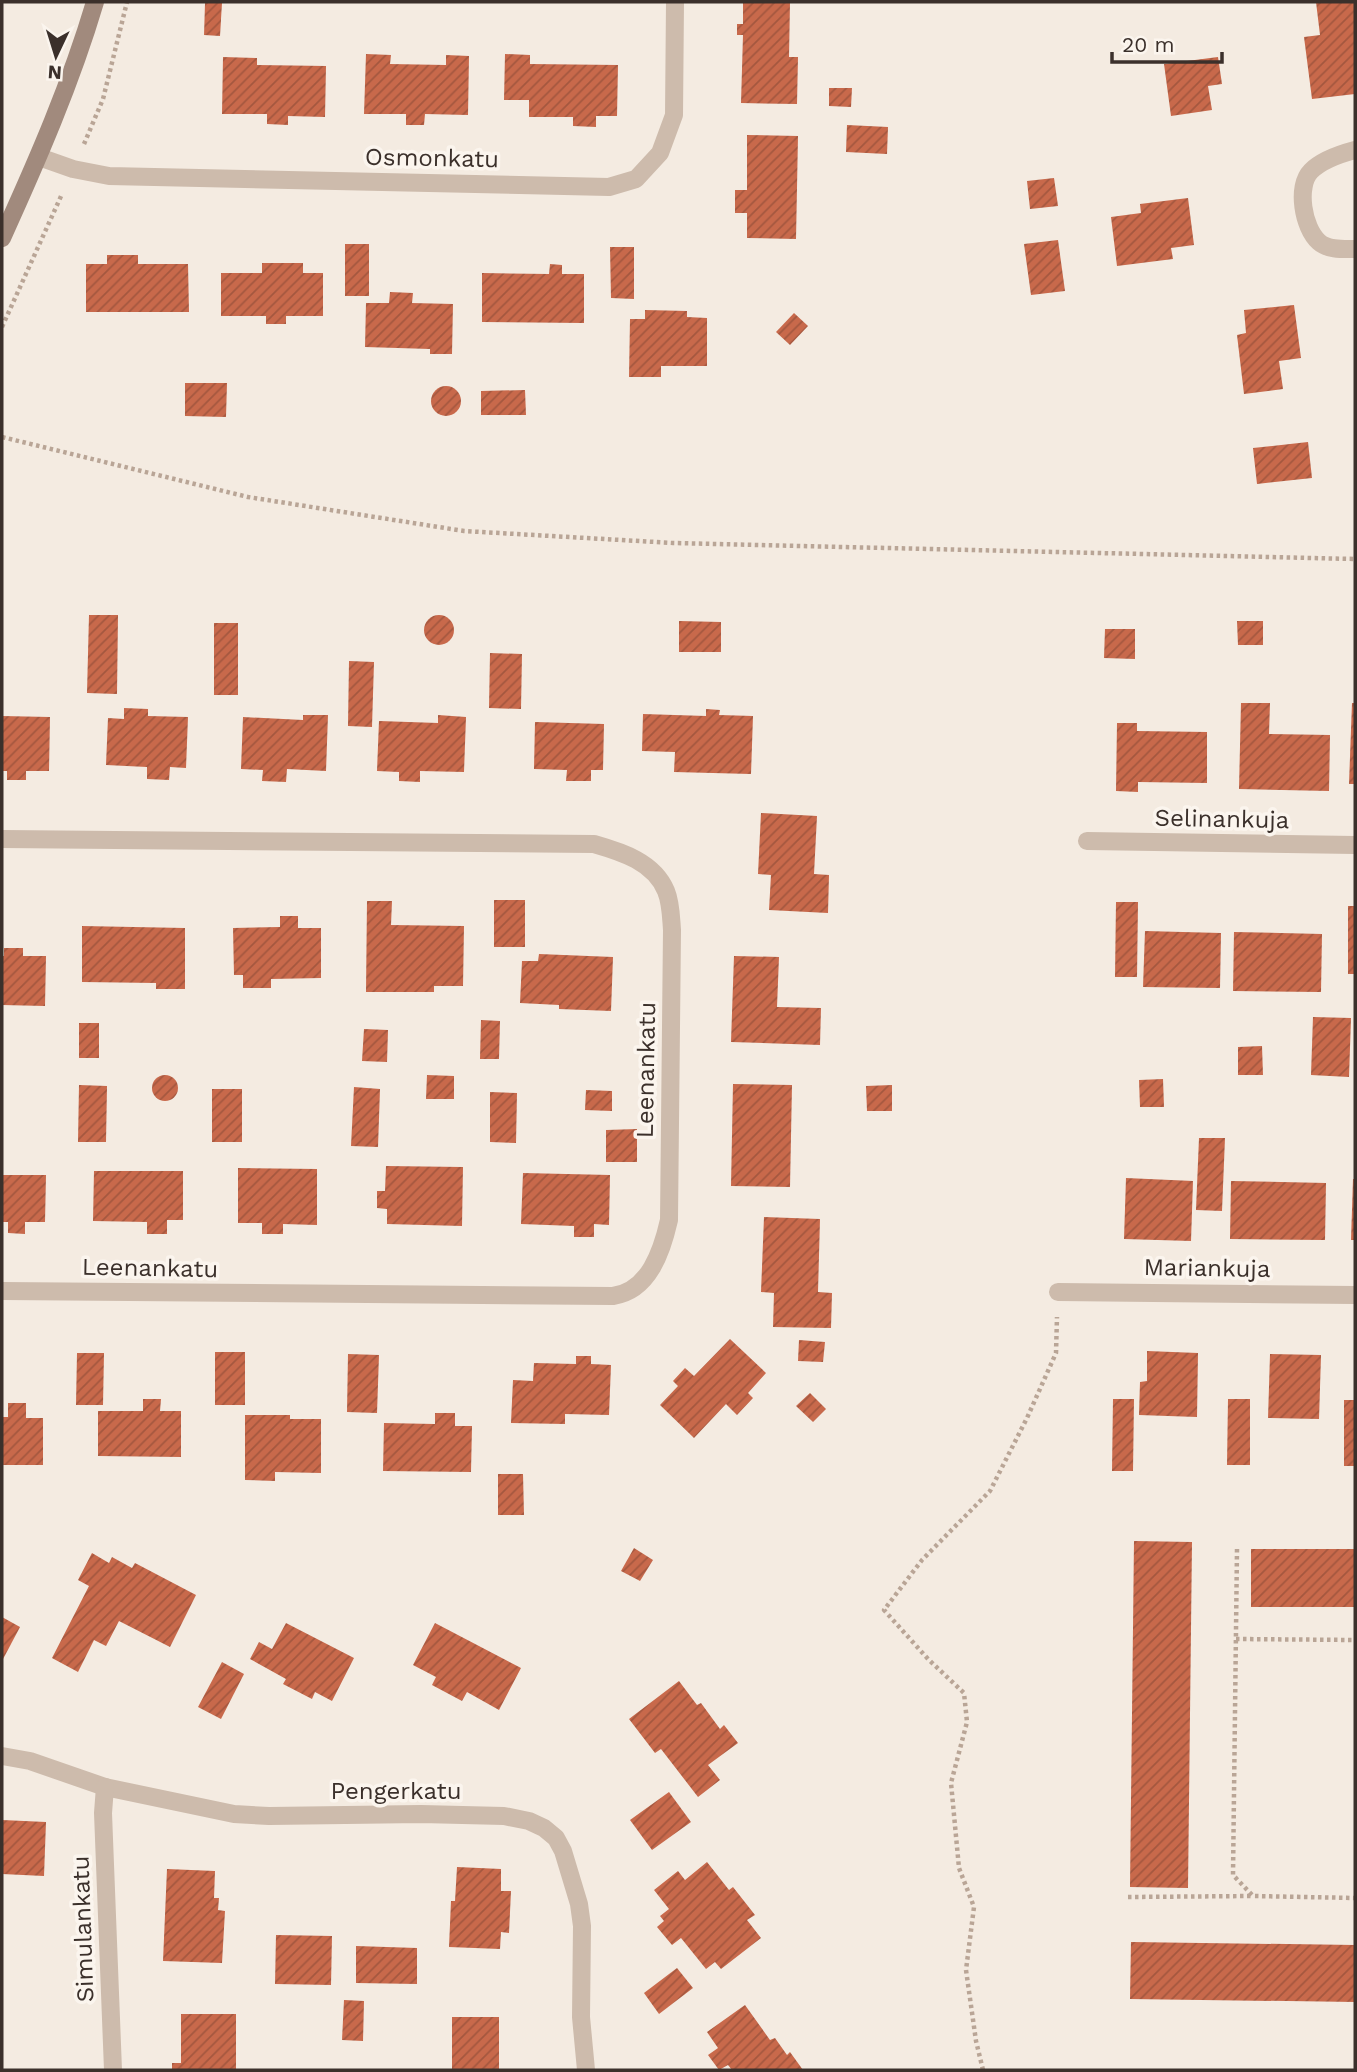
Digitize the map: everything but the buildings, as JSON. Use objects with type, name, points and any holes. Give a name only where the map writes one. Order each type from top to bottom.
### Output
[{"type":"street","points":[[2,238],[39,157],[81,47],[94,2]]},
{"type":"street","name":"Osmonkatu","points":[[39,157],[73,169],[109,176],[609,187],[636,179],[660,153],[674,115],[675,2]]},
{"type":"street","points":[[1355,150],[1328,159],[1311,171],[1304,181],[1302,197],[1304,214],[1311,233],[1319,242],[1330,248],[1355,248]]},
{"type":"street","name":"Leenankatu","points":[[2,839],[594,844],[616,850],[652,871],[667,893],[672,930],[669,1220],[656,1262],[635,1289],[613,1296],[2,1291]]},
{"type":"street","name":"Selinankuja","points":[[1087,841],[1355,845]]},
{"type":"street","name":"Mariankuja","points":[[1058,1292],[1355,1295]]},
{"type":"street","name":"Pengerkatu","points":[[2,1756],[30,1761],[105,1787],[234,1814],[504,1816],[529,1821],[544,1828],[556,1838],[563,1851],[579,1904],[582,1926],[581,2017],[586,2070]]},
{"type":"street","name":"Simulankatu","points":[[105,1787],[103,1813],[113,2070]]},
{"type":"path","points":[[2,437],[248,498],[464,531],[673,543],[1355,559]]},
{"type":"path","points":[[982,2070],[966,1970],[974,1907],[959,1868],[951,1783],[967,1723],[964,1693],[928,1659],[884,1610],[922,1560],[990,1492],[1056,1353],[1058,1292]]},
{"type":"path","points":[[1237,1549],[1233,1875],[1253,1896]]},
{"type":"path","points":[[1236,1639],[1355,1640]]},
{"type":"path","points":[[1128,1897],[1355,1898]]}]
